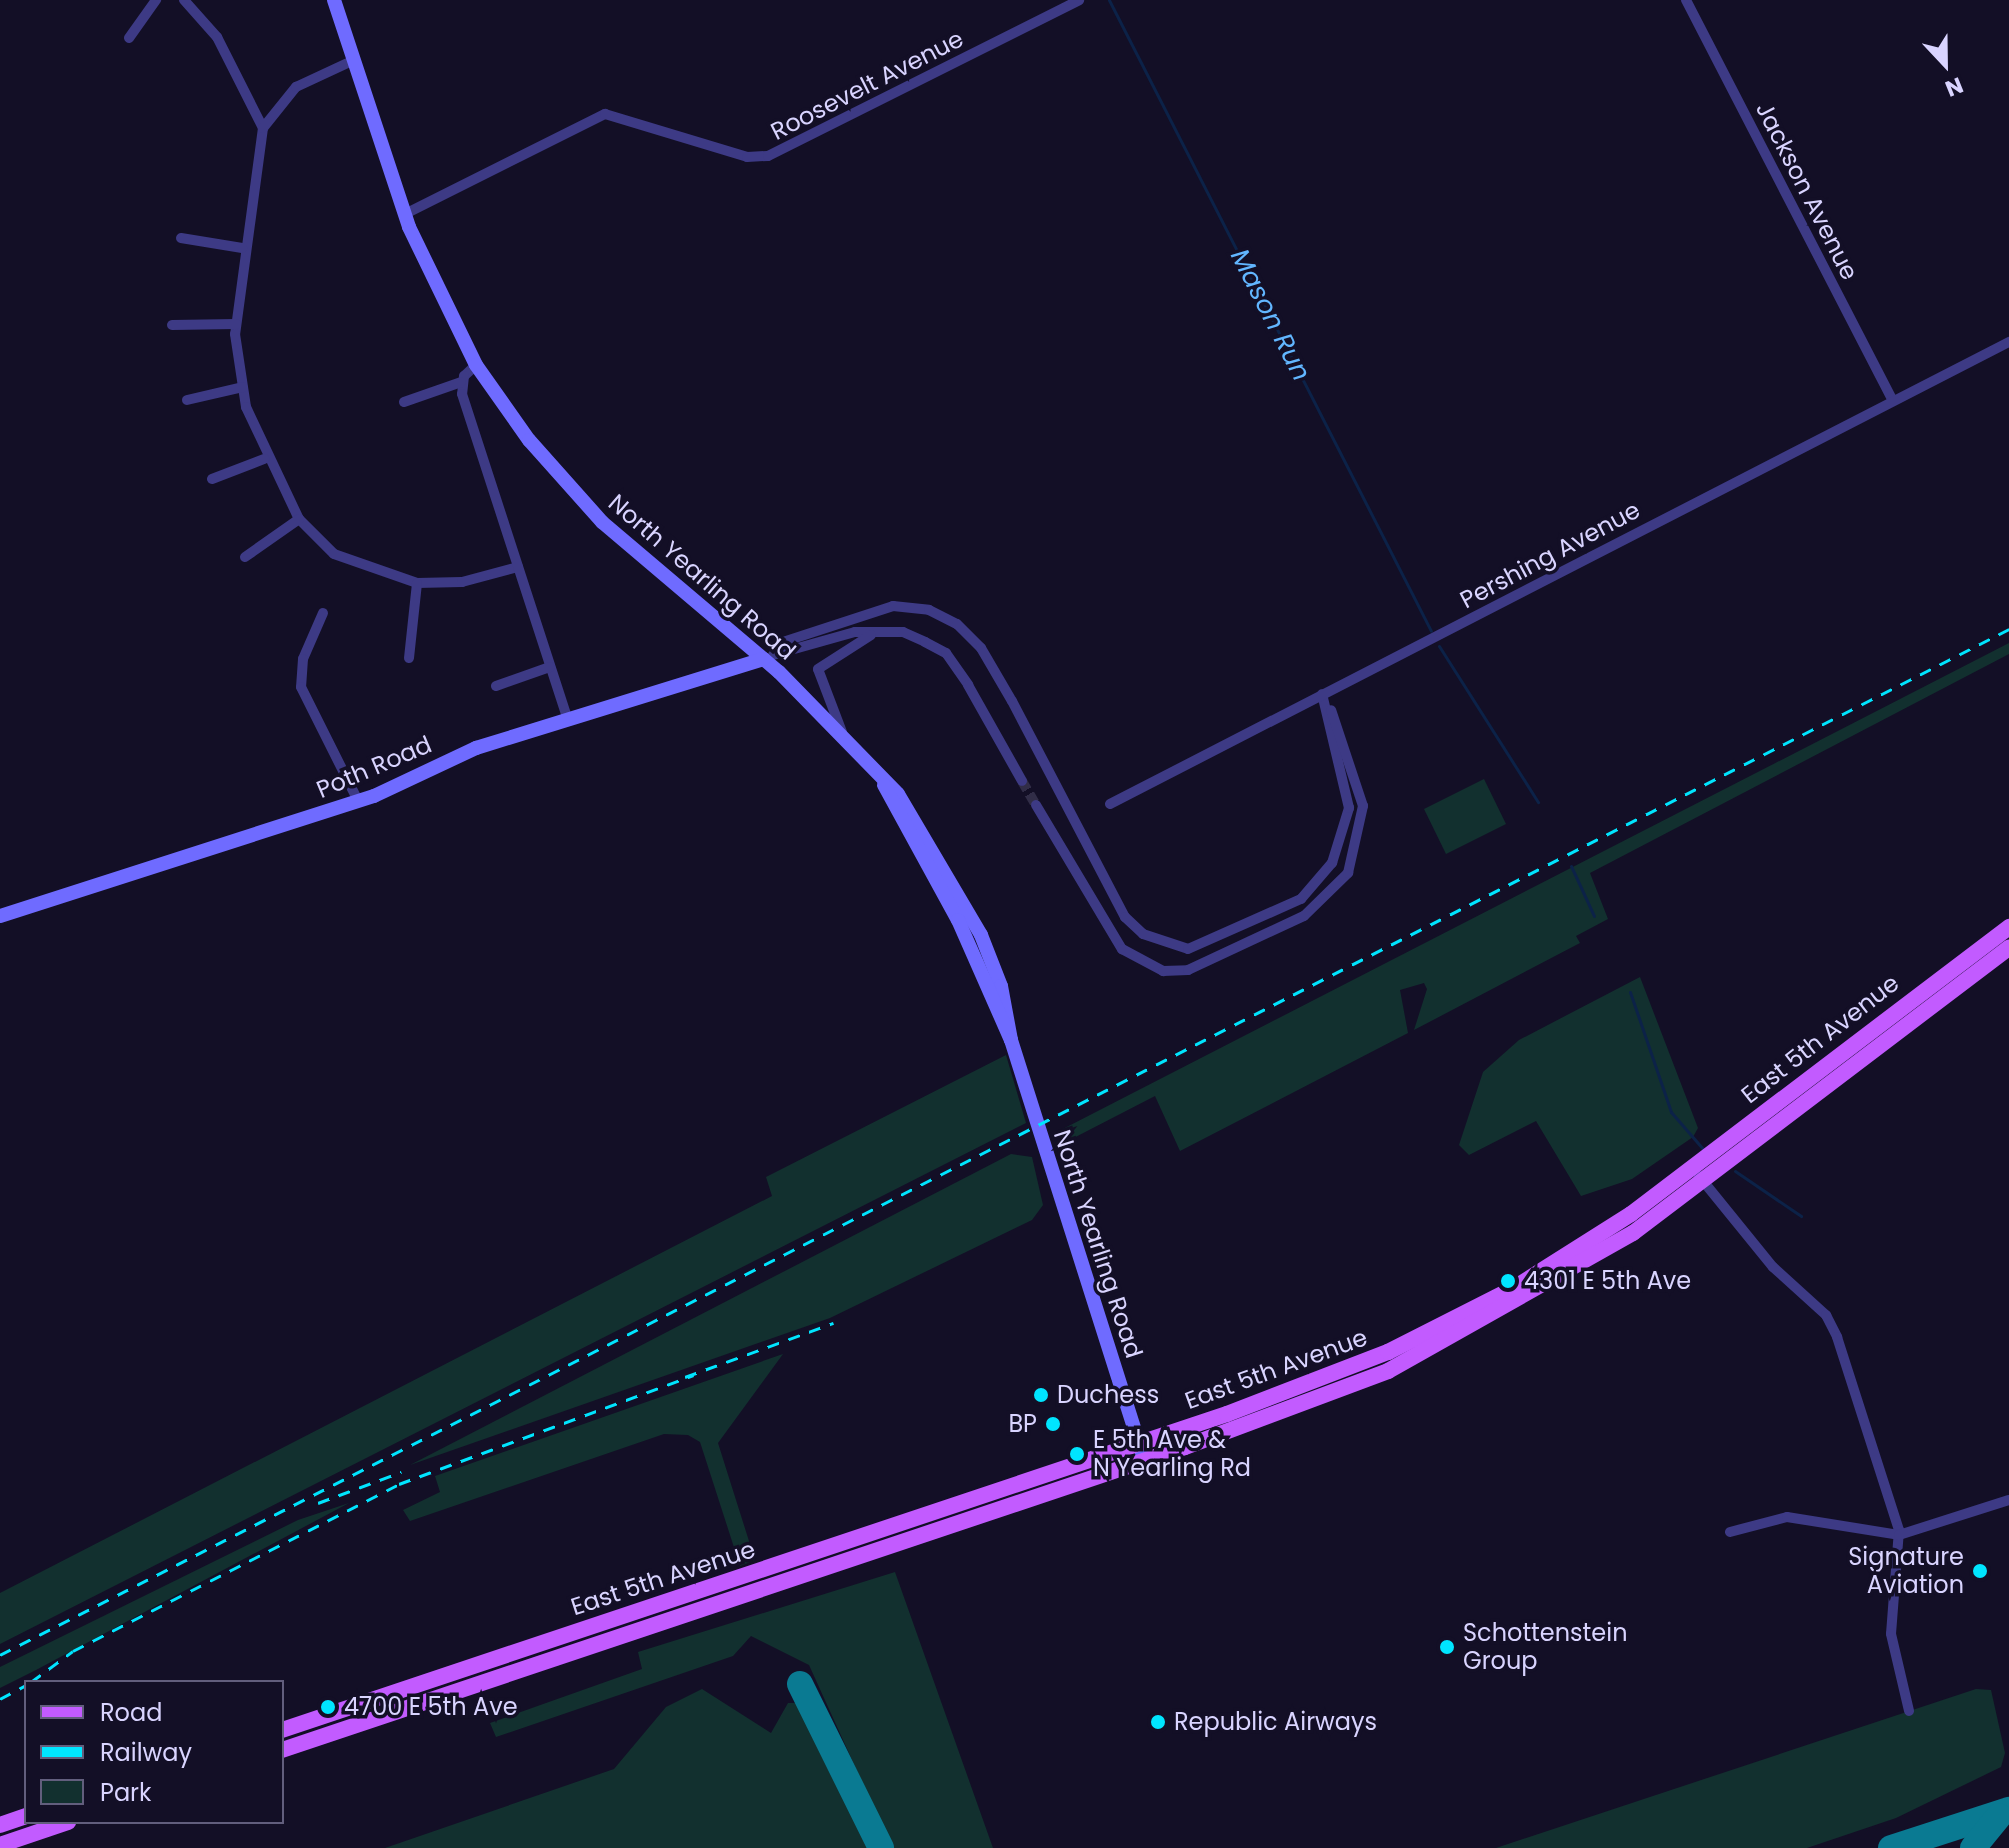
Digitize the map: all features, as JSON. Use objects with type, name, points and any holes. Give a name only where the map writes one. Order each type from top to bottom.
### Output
[{"type":"main road","name":"North Yearling Road","points":[[334,0],[405,214],[476,365],[529,440],[602,522],[770,656],[845,737],[884,785],[911,811],[961,894],[1001,986],[1011,1040],[1141,1452]]},
{"type":"main road","name":"Poth Road","points":[[0,916],[358,801],[463,753],[770,656]]},
{"type":"main road","name":"East 5th Avenue","points":[[284,1749],[1418,1357],[1588,1262],[2009,927]]},
{"type":"main road","name":"East 5th Avenue","points":[[1698,1174],[2009,948]]},
{"type":"main road","name":"East 5th Avenue","points":[[284,1729],[1141,1452]]},
{"type":"main road","points":[[0,1825],[24,1817]]},
{"type":"main road","points":[[0,1845],[62,1824]]},
{"type":"street","points":[[129,38],[156,0]]},
{"type":"street","points":[[184,0],[217,37],[263,128]]},
{"type":"street","name":"Roosevelt Avenue","points":[[405,214],[605,114],[747,157],[768,156],[1079,0]]},
{"type":"street","name":"Jackson Avenue","points":[[1686,0],[1893,401]]},
{"type":"street","points":[[354,60],[296,87],[263,128],[242,248],[236,324],[243,387],[264,459],[299,519],[334,554],[417,583],[462,582],[518,567]]},
{"type":"street","points":[[181,238],[242,248]]},
{"type":"street","points":[[172,325],[236,324]]},
{"type":"street","name":"Pershing Avenue","points":[[1110,804],[2009,342]]},
{"type":"street","points":[[404,402],[461,382],[476,365]]},
{"type":"street","points":[[461,382],[568,720]]},
{"type":"street","points":[[187,400],[243,387]]},
{"type":"street","points":[[212,479],[264,459]]},
{"type":"street","points":[[245,557],[299,519]]},
{"type":"street","points":[[409,658],[417,583]]},
{"type":"street","points":[[770,656],[783,642],[893,606],[929,610],[957,624],[981,648],[1012,701],[1125,917],[1143,934],[1188,949],[1301,899],[1332,863],[1349,808],[1322,694]]},
{"type":"street","points":[[323,613],[303,659],[301,687],[358,801]]},
{"type":"street","points":[[770,656],[878,632],[903,632],[946,653],[1022,781]]},
{"type":"street","points":[[845,737],[818,669],[845,645],[878,632]]},
{"type":"street","points":[[496,686],[550,667]]},
{"type":"street","points":[[1036,805],[1122,949],[1163,971],[1214,962],[1314,909],[1357,853],[1359,783],[1322,694]]},
{"type":"street","points":[[1698,1174],[1773,1267],[1826,1315],[1899,1535],[1891,1634],[1909,1711]]},
{"type":"street","points":[[1730,1532],[1787,1517],[1899,1535],[2009,1500]]},
{"type":"green space","points":[[2009,643],[2009,654],[1590,873],[1608,919],[1576,936],[1580,943],[1414,1030],[1427,989],[1424,983],[1400,990],[1408,1033],[1180,1151],[1155,1096],[1060,1145],[1055,1133]]},
{"type":"green space","points":[[1484,779],[1506,824],[1446,854],[1424,809]]},
{"type":"green space","points":[[1640,977],[1698,1128],[1693,1137],[1632,1179],[1581,1196],[1536,1121],[1469,1155],[1459,1145],[1483,1072],[1519,1040]]},
{"type":"green space","points":[[1006,1055],[1026,1123],[0,1644],[0,1593],[772,1196],[766,1177]]},
{"type":"green space","points":[[1011,1154],[1032,1157],[1043,1205],[1032,1220],[830,1318],[410,1465]]},
{"type":"green space","points":[[783,1354],[718,1443],[755,1560],[740,1566],[700,1442],[688,1435],[664,1434],[410,1521],[403,1510],[440,1492],[435,1476]]},
{"type":"green space","points":[[349,1503],[0,1688],[0,1667],[298,1520]]},
{"type":"green space","points":[[895,1572],[993,1848],[892,1848],[809,1665],[751,1636],[733,1656],[496,1737],[490,1723],[642,1669],[638,1652]]},
{"type":"green space","points":[[702,1689],[771,1733],[788,1703],[801,1703],[869,1848],[385,1848],[614,1769],[666,1707]]},
{"type":"green space","points":[[1976,1689],[1991,1690],[2005,1753],[2001,1767],[1896,1818],[1807,1848],[1496,1848]]},
{"type":"waterway","name":"Mason Run","points":[[1109,0],[1431,631]]},
{"type":"waterway","name":"Mason Run","points":[[1439,646],[1538,802]]},
{"type":"waterway","name":"Mason Run","points":[[1571,866],[1594,916]]},
{"type":"waterway","name":"Mason Run","points":[[1630,992],[1671,1112],[1703,1149]]},
{"type":"waterway","name":"Mason Run","points":[[1735,1171],[1801,1216]]},
{"type":"taxiway","points":[[800,1684],[881,1848]]},
{"type":"taxiway","points":[[1891,1848],[2009,1810]]},
{"type":"taxiway","points":[[1973,1848],[1999,1816]]},
{"type":"tunnel","points":[[1022,781],[1036,805]]},
{"type":"railway","points":[[0,1655],[2009,629]]},
{"type":"railway","points":[[685,1377],[833,1323]]},
{"type":"railway","points":[[34,1680],[73,1651],[399,1484],[693,1375]]},
{"type":"railway","points":[[318,1503],[401,1472]]},
{"type":"railway","points":[[0,1699],[24,1686]]},
{"type":"place","name":"4301 E 5th Ave","points":[[1508,1281]]},
{"type":"place","name":"Duchess","points":[[1041,1395]]},
{"type":"place","name":"BP","points":[[1053,1424]]},
{"type":"place","name":"E 5th Ave & N Yearling Rd","points":[[1077,1454]]},
{"type":"place","name":"Signature Aviation","points":[[1980,1571]]},
{"type":"place","name":"Schottenstein Group","points":[[1447,1647]]},
{"type":"place","name":"4700 E 5th Ave","points":[[328,1707]]},
{"type":"place","name":"Republic Airways","points":[[1158,1722]]}]
